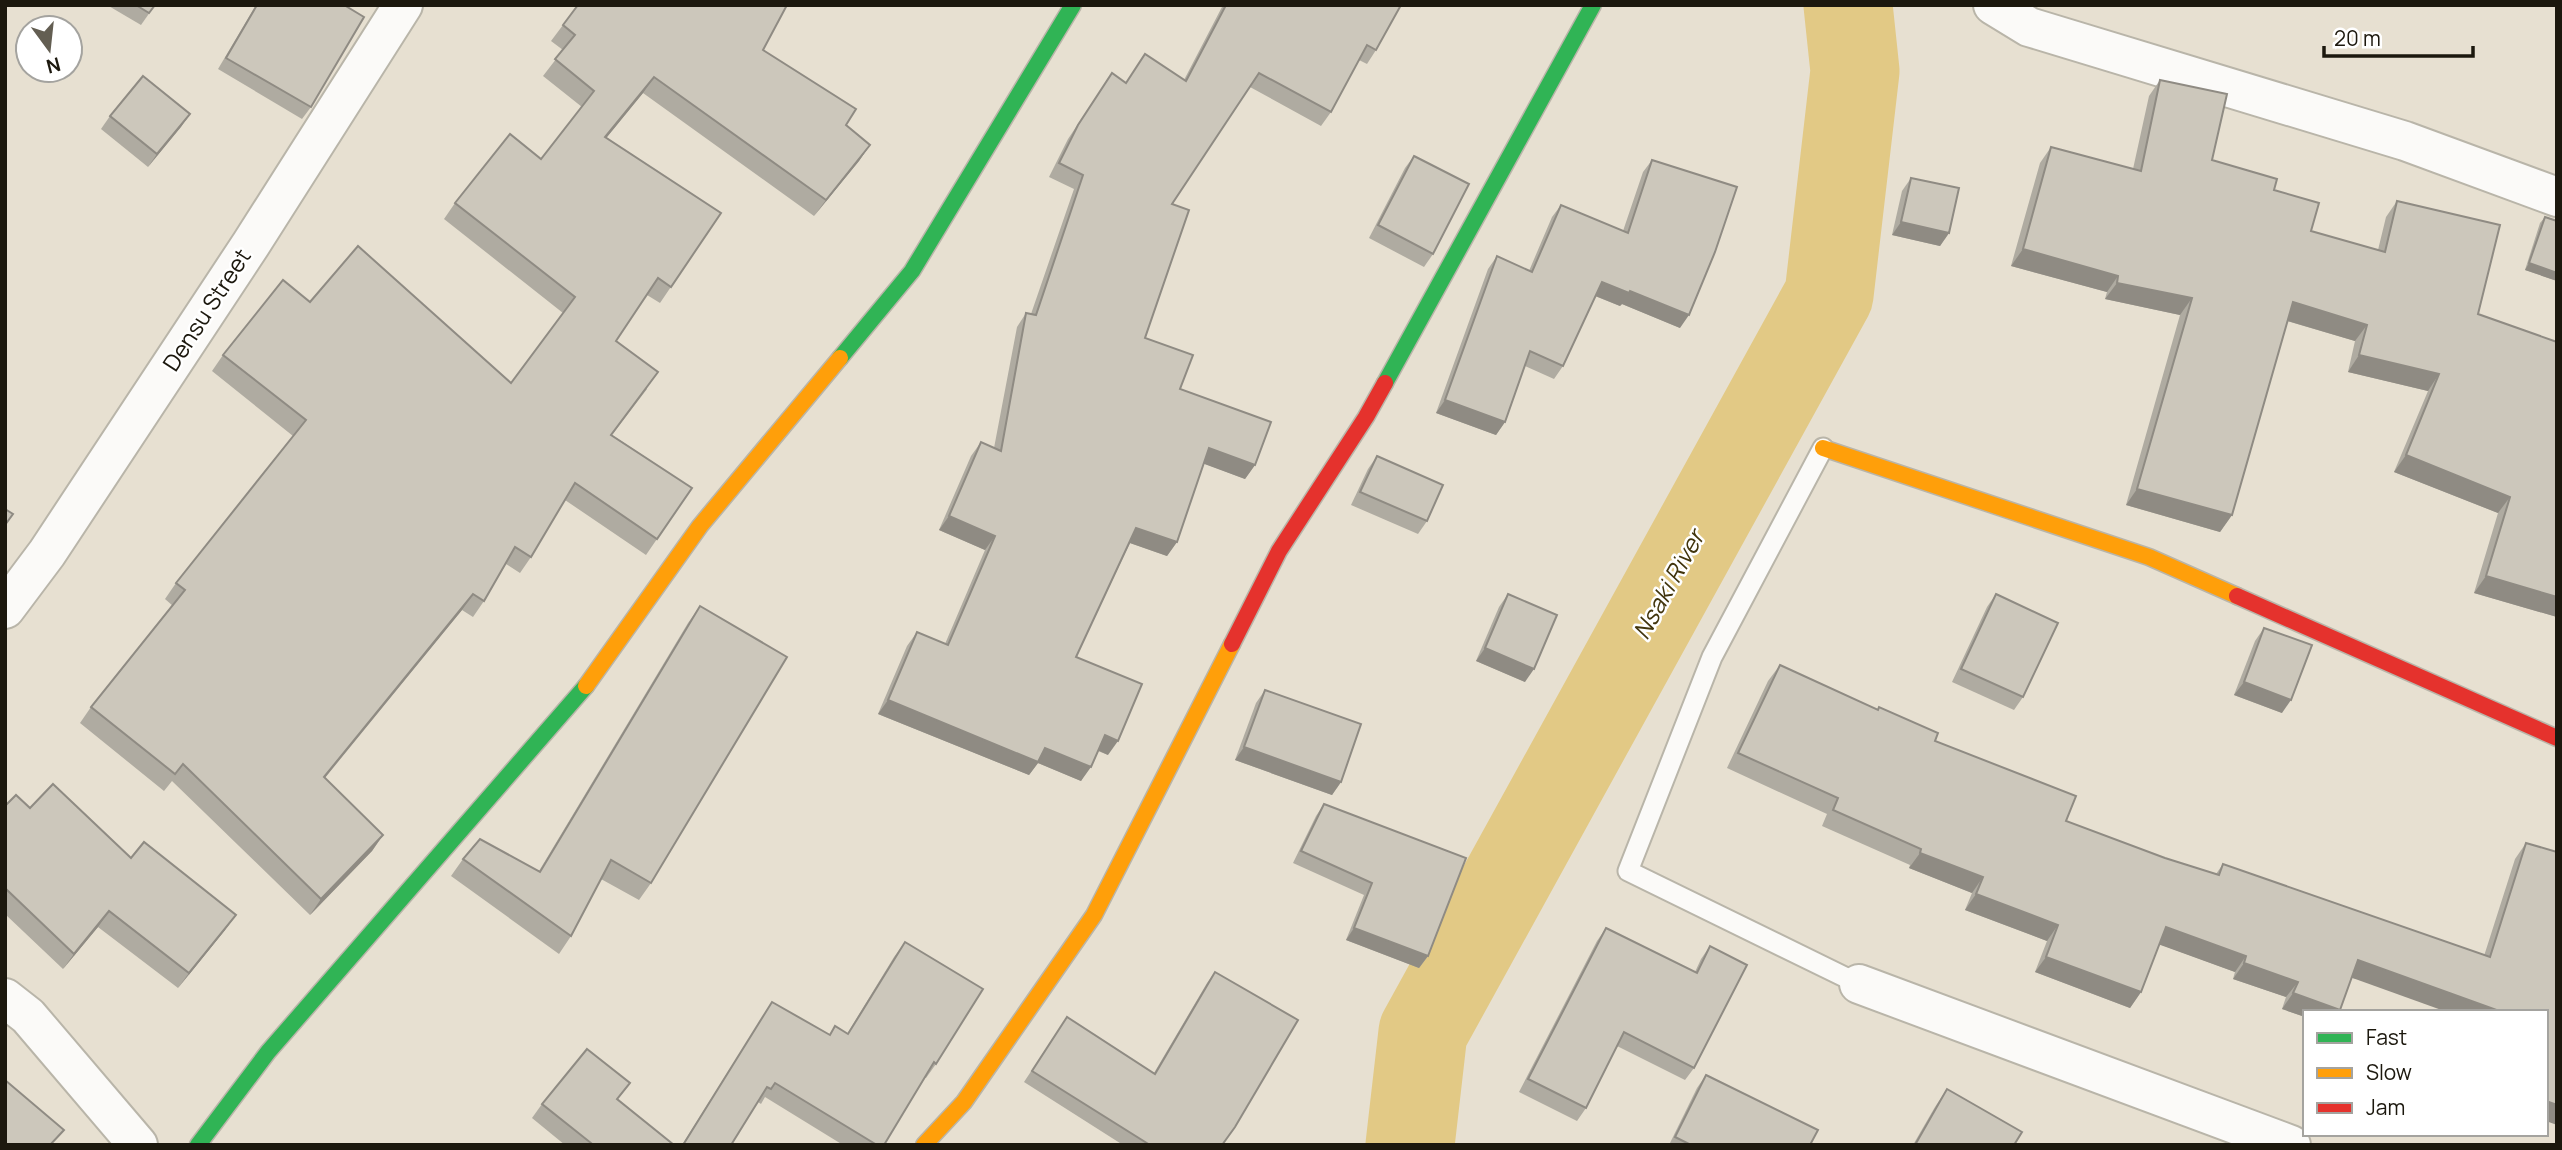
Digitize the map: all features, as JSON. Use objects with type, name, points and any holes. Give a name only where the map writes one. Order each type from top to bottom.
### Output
[{"type":"street","name":"Densu Street","points":[[5,609],[47,553],[251,244],[403,5]]},
{"type":"street","points":[[198,1145],[268,1052],[579,696],[700,526],[912,271],[1073,5]]},
{"type":"street","points":[[924,1145],[964,1102],[1094,915],[1279,551],[1366,417],[1593,5]]},
{"type":"street","points":[[1993,5],[2029,27],[2405,141],[2557,197]]},
{"type":"street","points":[[1823,448],[2149,557],[2557,738]]},
{"type":"street","points":[[1859,984],[2291,1145]]},
{"type":"street","points":[[5,998],[28,1016],[138,1145]]},
{"type":"lane","points":[[1823,448],[1712,657],[1628,871],[1859,984]]},
{"type":"building","points":[[136,5],[155,5],[149,13]]},
{"type":"building","points":[[257,5],[344,5],[364,17],[311,107],[226,58]]},
{"type":"building","points":[[578,5],[787,5],[763,50],[856,109],[846,125],[870,145],[826,200],[654,77],[605,137],[721,213],[671,287],[658,278],[616,341],[658,372],[611,435],[692,488],[657,539],[575,483],[531,557],[515,547],[484,601],[473,594],[324,777],[383,835],[321,899],[183,764],[175,774],[91,707],[185,590],[176,583],[306,420],[223,355],[283,280],[310,302],[358,246],[511,383],[575,297],[455,203],[510,134],[541,159],[594,91],[555,59],[575,35],[563,25]]},
{"type":"building","points":[[1226,5],[1401,5],[1376,50],[1367,45],[1331,112],[1259,73],[1172,204],[1189,210],[1145,338],[1193,355],[1180,389],[1271,422],[1255,465],[1209,448],[1177,542],[1136,528],[1076,657],[1142,684],[1118,741],[1105,735],[1091,767],[1045,748],[1038,762],[888,700],[917,632],[948,645],[995,536],[949,516],[981,442],[1001,451],[1026,313],[1036,315],[1083,175],[1059,163],[1078,125],[1112,73],[1126,83],[1145,54],[1186,81]]},
{"type":"building","points":[[143,76],[190,114],[157,154],[110,116]]},
{"type":"building","points":[[2160,80],[2227,94],[2212,160],[2277,179],[2274,190],[2319,203],[2311,231],[2385,252],[2397,201],[2500,225],[2478,314],[2557,342],[2557,597],[2486,576],[2510,497],[2406,455],[2439,374],[2359,355],[2367,325],[2293,302],[2232,515],[2137,489],[2192,298],[2117,283],[2118,276],[2023,249],[2051,147],[2141,171]]},
{"type":"building","points":[[1414,156],[1469,184],[1433,254],[1378,225]]},
{"type":"building","points":[[1652,160],[1737,187],[1715,252],[1689,315],[1602,282],[1563,366],[1530,351],[1505,422],[1445,400],[1497,256],[1532,272],[1561,205],[1628,233]]},
{"type":"building","points":[[1911,178],[1959,188],[1949,233],[1901,222]]},
{"type":"building","points":[[2545,217],[2557,221],[2557,273],[2529,263]]},
{"type":"building","points":[[1377,456],[1443,485],[1427,521],[1360,492]]},
{"type":"building","points":[[5,509],[13,514],[5,525]]},
{"type":"building","points":[[1508,594],[1557,615],[1534,669],[1485,648]]},
{"type":"building","points":[[1996,594],[2058,623],[2023,697],[1961,669]]},
{"type":"building","points":[[700,606],[787,657],[651,883],[611,860],[571,936],[463,859],[480,839],[540,872]]},
{"type":"building","points":[[2264,628],[2312,645],[2291,700],[2244,682]]},
{"type":"building","points":[[1780,665],[1878,710],[1879,707],[1938,733],[1935,741],[2076,796],[2066,821],[2219,875],[2223,864],[2490,957],[2526,843],[2557,852],[2557,1105],[2548,1102],[2548,1010],[2496,1010],[2358,960],[2340,1010],[2293,993],[2298,982],[2244,963],[2246,956],[2166,927],[2141,992],[2046,957],[2058,925],[1976,894],[1983,877],[1920,853],[1921,849],[1833,810],[1838,798],[1738,753]]},
{"type":"building","points":[[1265,690],[1361,724],[1341,782],[1244,747]]},
{"type":"building","points":[[53,784],[131,858],[144,842],[236,915],[189,973],[109,911],[74,954],[5,888],[5,806],[16,795],[30,808]]},
{"type":"building","points":[[1324,804],[1466,858],[1428,956],[1354,928],[1372,883],[1301,851]]},
{"type":"building","points":[[1606,928],[1697,973],[1710,946],[1747,965],[1694,1068],[1624,1032],[1586,1108],[1528,1079]]},
{"type":"building","points":[[905,942],[983,989],[936,1064],[934,1062],[884,1145],[877,1145],[775,1083],[771,1089],[767,1087],[731,1145],[683,1145],[772,1002],[830,1035],[835,1026],[848,1034]]},
{"type":"building","points":[[1215,972],[1298,1020],[1222,1145],[1150,1145],[1032,1071],[1067,1017],[1155,1074]]},
{"type":"building","points":[[587,1049],[630,1083],[617,1099],[674,1145],[589,1145],[591,1143],[542,1104]]},
{"type":"building","points":[[1706,1075],[1818,1130],[1810,1145],[1691,1145],[1675,1137]]},
{"type":"building","points":[[5,1080],[64,1130],[50,1145],[5,1145]]},
{"type":"building","points":[[1947,1089],[2022,1132],[2014,1145],[1915,1145]]},
{"type":"waterway","name":"Nsaki River","points":[[1410,1145],[1423,1032],[1829,295],[1855,71],[1848,5]]},
{"type":"traffic: fast","points":[[840,358],[912,271],[1073,5]]},
{"type":"traffic: fast","points":[[1385,383],[1593,5]]},
{"type":"traffic: fast","points":[[198,1145],[268,1052],[586,686]]},
{"type":"traffic: slow","points":[[586,686],[700,526],[840,358]]},
{"type":"traffic: slow","points":[[1823,448],[2149,557],[2237,596]]},
{"type":"traffic: slow","points":[[924,1145],[964,1102],[1094,915],[1232,644]]},
{"type":"traffic: jam","points":[[1232,644],[1279,551],[1385,383]]},
{"type":"traffic: jam","points":[[2237,596],[2557,738]]}]
